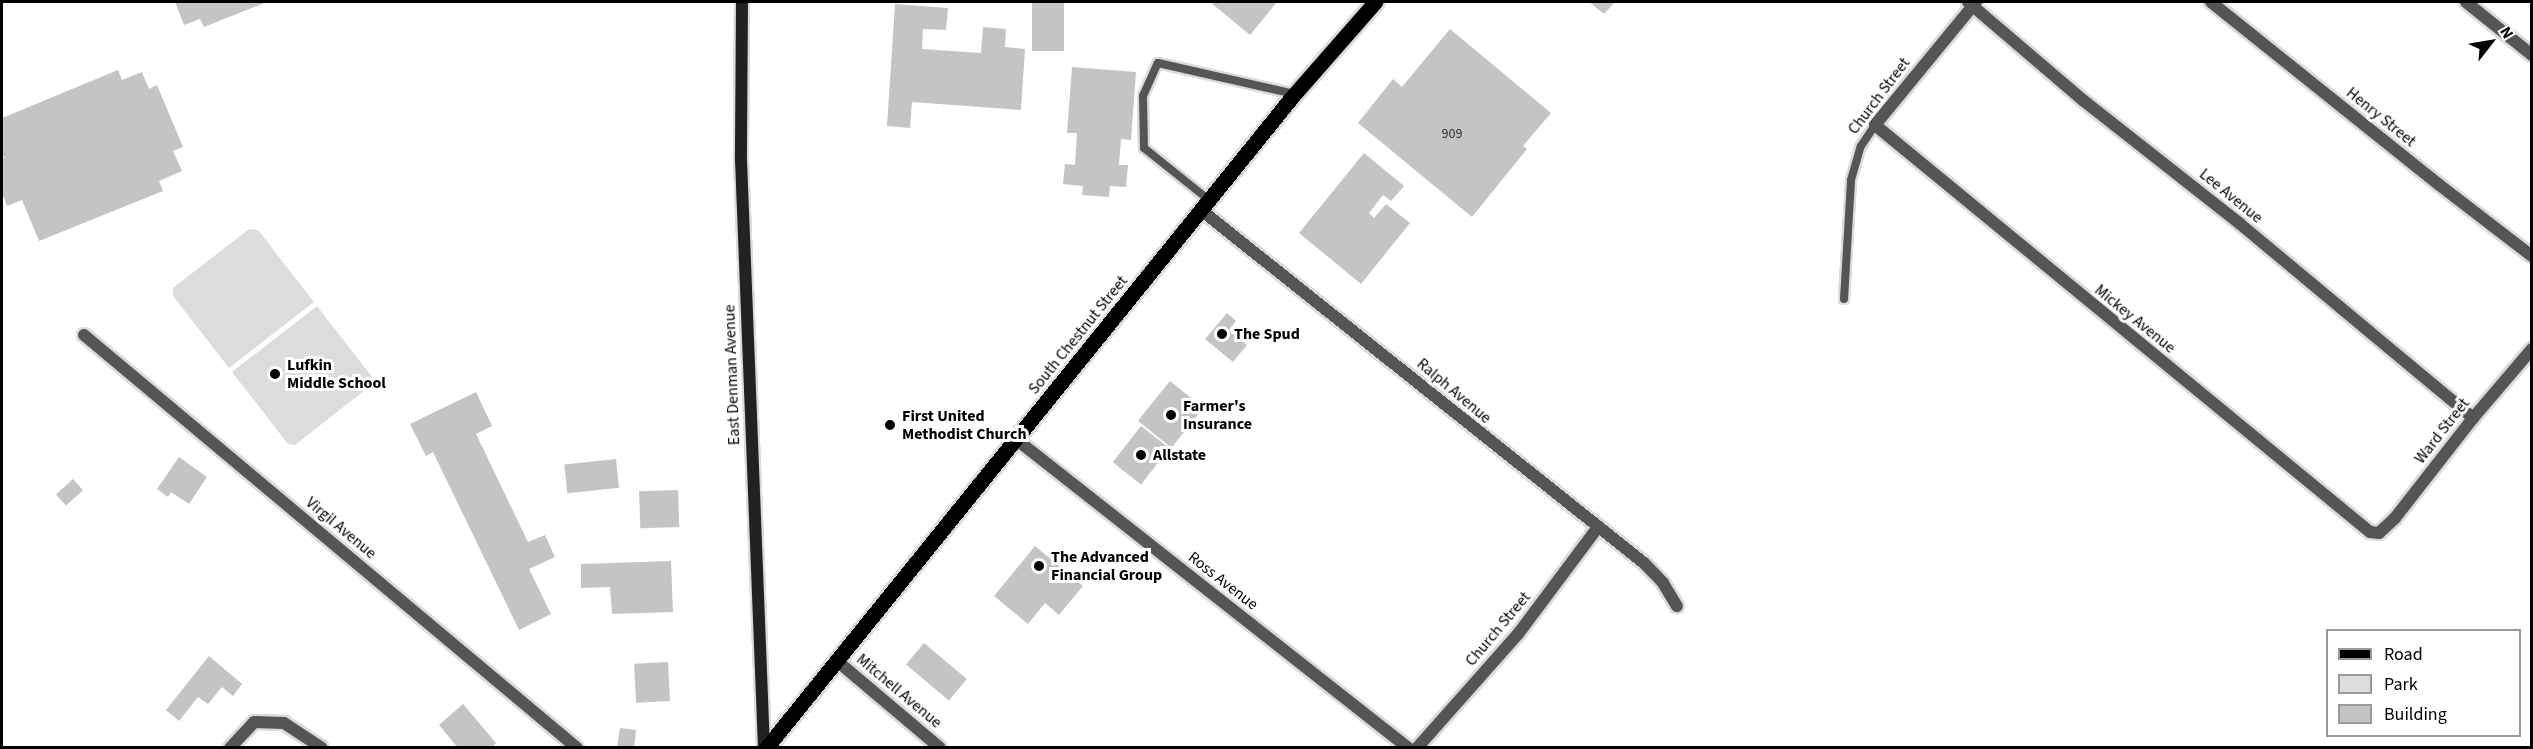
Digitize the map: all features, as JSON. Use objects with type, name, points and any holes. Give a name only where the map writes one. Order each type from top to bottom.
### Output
[{"type":"main road","name":"East Denman Avenue","points":[[742,2],[741,160],[765,747]]},
{"type":"main road","name":"South Chestnut Street","points":[[765,747],[1017,440],[1295,94],[1375,2]]},
{"type":"street","name":"Henry Street","points":[[2211,2],[2438,184],[2532,256]]},
{"type":"street","points":[[2466,2],[2532,55]]},
{"type":"street","name":"Church Street","points":[[1875,125],[1972,3]]},
{"type":"street","name":"Lee Avenue","points":[[1972,3],[2085,101],[2239,223],[2473,418]]},
{"type":"street","name":"Mickey Avenue","points":[[1875,125],[2370,532],[2379,533]]},
{"type":"street","name":"Ralph Avenue","points":[[1205,205],[1644,563],[1663,583],[1677,606]]},
{"type":"street","name":"Virgil Avenue","points":[[84,335],[577,747]]},
{"type":"street","name":"Ward Street","points":[[2379,533],[2394,518],[2473,418],[2530,355]]},
{"type":"street","name":"Ross Avenue","points":[[1017,440],[1408,747]]},
{"type":"street","name":"Church Street","points":[[1417,747],[1518,634],[1598,526]]},
{"type":"street","name":"Mitchell Avenue","points":[[836,660],[940,747]]},
{"type":"street","points":[[230,747],[254,722],[284,723],[322,747]]},
{"type":"lane","points":[[1205,205],[1144,147],[1143,96],[1158,63],[1295,94]]},
{"type":"lane","name":"Church Street","points":[[1844,299],[1851,180],[1861,146],[1875,125]]},
{"type":"green space","points":[[249,229],[258,230],[314,302],[229,368],[173,296],[173,288]]},
{"type":"green space","points":[[317,306],[372,377],[370,386],[295,445],[288,444],[232,372]]},
{"type":"building","points":[[175,2],[267,2],[204,27],[200,19],[184,25]]},
{"type":"building","points":[[1032,2],[1064,2],[1064,51],[1032,51]]},
{"type":"building","points":[[1210,2],[1277,2],[1250,35]]},
{"type":"building","points":[[1589,2],[1615,2],[1604,14]]},
{"type":"building","points":[[895,4],[948,8],[946,30],[923,29],[922,49],[981,53],[983,27],[1006,29],[1005,47],[1025,49],[1021,110],[912,102],[910,128],[887,126]]},
{"type":"building","points":[[1450,29],[1551,113],[1523,146],[1527,149],[1472,217],[1358,123],[1393,79],[1402,87]]},
{"type":"building","points":[[1072,67],[1136,72],[1131,140],[1121,139],[1119,165],[1128,165],[1126,187],[1110,186],[1109,197],[1082,195],[1083,186],[1063,184],[1065,164],[1075,165],[1077,133],[1067,133]]},
{"type":"building","points":[[118,70],[122,80],[142,72],[149,89],[157,85],[183,147],[173,151],[182,171],[159,181],[163,191],[39,241],[22,200],[7,206],[2,192],[2,159],[4,158],[2,118]]},
{"type":"building","points":[[1364,153],[1404,186],[1391,201],[1383,195],[1369,213],[1374,218],[1386,204],[1410,223],[1361,284],[1299,233]]},
{"type":"building","name":"The Spud","points":[[1227,313],[1236,321],[1229,330],[1247,345],[1233,362],[1205,339]]},
{"type":"building","name":"Farmer's Insurance","points":[[1170,381],[1203,408],[1171,448],[1138,421]]},
{"type":"building","points":[[476,392],[492,426],[476,434],[528,542],[545,535],[555,557],[529,569],[551,614],[519,630],[433,452],[426,456],[410,424]]},
{"type":"building","name":"Allstate","points":[[1141,426],[1169,448],[1141,484],[1113,462]]},
{"type":"building","points":[[179,457],[207,477],[189,504],[171,492],[168,497],[157,489]]},
{"type":"building","points":[[616,459],[619,488],[567,493],[564,464]]},
{"type":"building","points":[[73,479],[83,490],[66,506],[56,494]]},
{"type":"building","points":[[678,490],[679,527],[640,528],[639,491]]},
{"type":"building","name":"The Advanced Financial Group","points":[[1035,546],[1083,586],[1059,615],[1045,603],[1028,624],[994,596]]},
{"type":"building","points":[[671,561],[673,612],[612,614],[610,587],[581,588],[581,564]]},
{"type":"building","points":[[924,643],[967,679],[949,700],[906,664]]},
{"type":"building","points":[[209,656],[242,684],[233,696],[222,687],[208,704],[198,697],[179,721],[166,710]]},
{"type":"building","points":[[668,662],[670,701],[636,703],[634,664]]},
{"type":"building","points":[[463,704],[496,743],[492,748],[458,748],[439,725]]},
{"type":"building","points":[[620,728],[636,730],[634,748],[617,748]]},
{"type":"place","name":"The Spud","points":[[1222,334]]},
{"type":"place","name":"Lufkin Middle School","points":[[275,374]]},
{"type":"place","name":"Farmer's Insurance","points":[[1171,415]]},
{"type":"place","name":"First United Methodist Church","points":[[890,425]]},
{"type":"place","name":"Allstate","points":[[1141,455]]},
{"type":"place","name":"The Advanced Financial Group","points":[[1039,566]]}]
